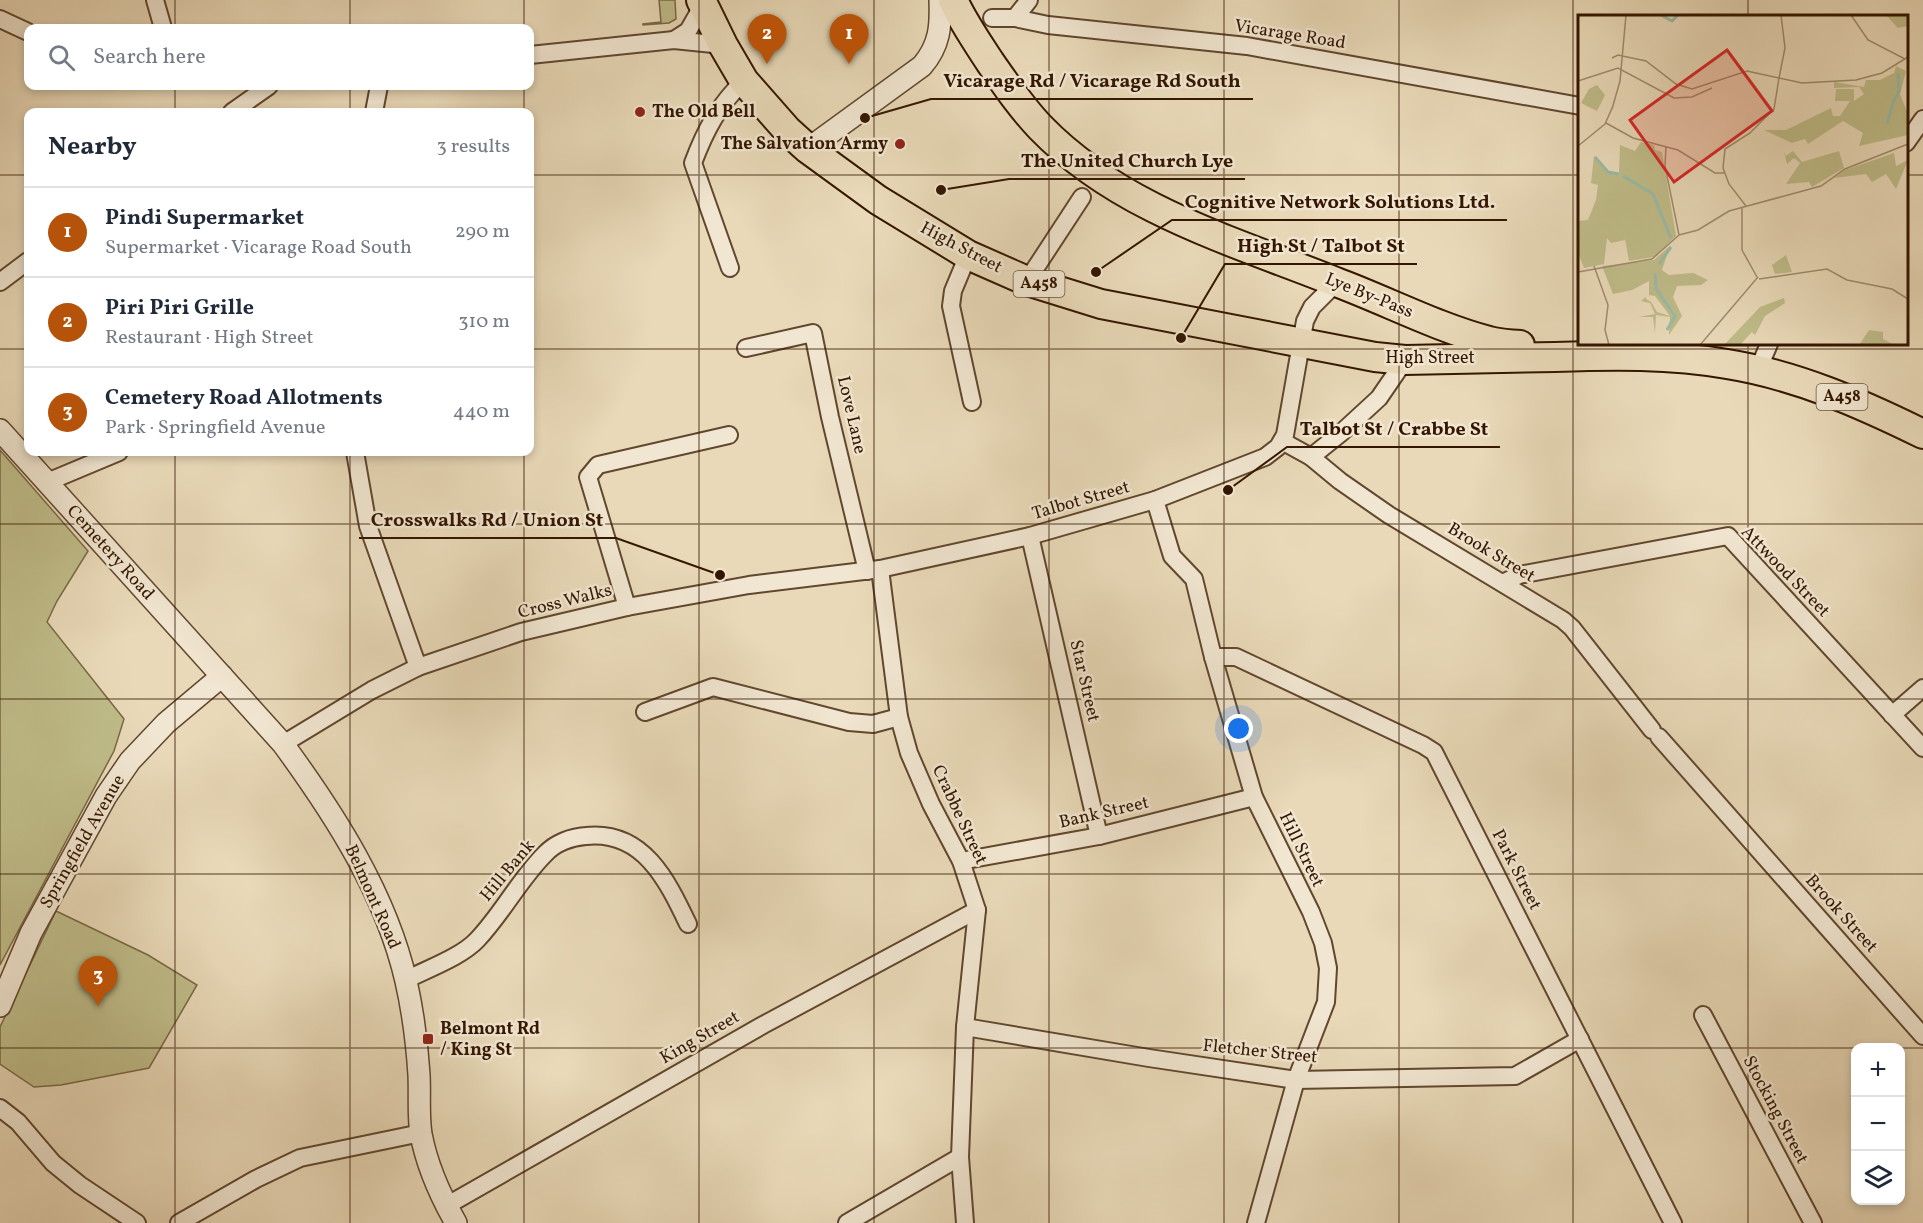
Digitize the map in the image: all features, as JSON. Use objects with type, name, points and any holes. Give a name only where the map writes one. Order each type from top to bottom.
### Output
[{"type":"highway","name":"Lye By-Pass","points":[[953,0],[974,38],[1011,93],[1040,127],[1068,153],[1099,176],[1148,205],[1215,236],[1490,342],[1600,356]]},
{"type":"highway","name":"High Street","points":[[702,2],[744,81],[788,131],[808,149],[878,200],[968,255],[1027,281],[1101,304],[1353,354],[1405,360],[1600,356]]},
{"type":"highway","points":[[1405,360],[1414,340],[1431,321]]},
{"type":"highway","name":"A458","points":[[1600,356],[1695,359],[1758,370],[1819,388],[1923,434]]},
{"type":"street","points":[[154,0],[162,24]]},
{"type":"street","points":[[808,149],[926,61],[939,38],[941,26],[939,0]]},
{"type":"street","points":[[1015,18],[1029,0]]},
{"type":"street","points":[[674,40],[688,31],[702,2]]},
{"type":"street","name":"Vicarage Road","points":[[992,18],[1015,18],[1048,25],[1247,46],[1578,106]]},
{"type":"street","points":[[0,19],[24,30]]},
{"type":"street","points":[[534,55],[674,40],[723,45]]},
{"type":"street","points":[[730,268],[693,163],[715,113],[729,94],[744,81]]},
{"type":"street","points":[[238,108],[263,90]]},
{"type":"street","points":[[375,108],[378,90]]},
{"type":"street","points":[[1908,140],[1923,119]]},
{"type":"street","points":[[1027,281],[1082,196]]},
{"type":"street","points":[[968,255],[953,291],[951,306],[972,402]]},
{"type":"street","points":[[0,282],[24,264]]},
{"type":"street","points":[[1282,441],[1288,424],[1305,321],[1312,307],[1336,282]]},
{"type":"street","name":"Love Lane","points":[[746,348],[813,333],[830,417],[873,570]]},
{"type":"street","points":[[1758,370],[1769,345]]},
{"type":"street","points":[[1311,457],[1341,433],[1378,398],[1405,360]]},
{"type":"street","name":"Cemetery Road","points":[[0,430],[45,483],[222,676]]},
{"type":"street","points":[[627,607],[588,477],[598,465],[729,435]]},
{"type":"street","name":"Brook Street","points":[[1282,441],[1311,457],[1340,481],[1389,515],[1563,620],[1572,628],[1655,734],[1923,1035]]},
{"type":"street","name":"Talbot Street","points":[[873,570],[1030,536],[1155,500],[1265,457],[1282,441]]},
{"type":"street","points":[[45,483],[109,456]]},
{"type":"street","points":[[356,456],[368,526],[418,667]]},
{"type":"street","name":"Hill Street","points":[[1155,500],[1172,556],[1194,579],[1213,657],[1254,797],[1311,912],[1323,943],[1328,968],[1326,1002],[1296,1080],[1256,1223]]},
{"type":"street","name":"Star Street","points":[[1030,536],[1099,836]]},
{"type":"street","name":"Attwood Street","points":[[1503,583],[1519,575],[1728,536],[1923,748]]},
{"type":"street","name":"Cross Walks","points":[[283,744],[372,690],[418,667],[521,632],[627,607],[749,585],[873,570]]},
{"type":"street","name":"Crabbe Street","points":[[873,570],[899,717],[909,753],[931,804],[961,861],[977,910],[965,1027],[960,1157],[965,1223]]},
{"type":"street","name":"Park Street","points":[[1213,657],[1236,657],[1434,752],[1673,1223]]},
{"type":"street","name":"Belmont Road","points":[[222,676],[283,744],[322,798],[367,877],[390,928],[406,980],[416,1035],[421,1133],[430,1168],[451,1215]]},
{"type":"street","name":"Springfield Avenue","points":[[0,1006],[31,933],[106,796],[130,761],[166,723],[222,676]]},
{"type":"street","points":[[645,712],[713,687],[849,722],[873,724],[899,717]]},
{"type":"street","points":[[1892,715],[1923,688]]},
{"type":"street","name":"Bank Street","points":[[961,861],[1099,836],[1254,797]]},
{"type":"street","name":"Hill Bank","points":[[406,980],[476,942],[528,872],[547,851],[564,841],[577,837],[596,835],[618,839],[636,848],[657,868],[674,894],[688,924]]},
{"type":"street","name":"King Street","points":[[451,1215],[763,1024],[977,910]]},
{"type":"street","name":"Stocking Street","points":[[1703,1015],[1813,1223]]},
{"type":"street","name":"Fletcher Street","points":[[965,1027],[1296,1080],[1515,1076],[1580,1039]]},
{"type":"street","points":[[0,1108],[18,1122],[53,1163],[137,1223]]},
{"type":"street","points":[[179,1223],[256,1179],[300,1158],[421,1133]]},
{"type":"street","points":[[847,1223],[960,1157]]},
{"type":"shaded area","points":[[659,0],[675,0],[676,19],[669,23],[643,25],[661,22]]},
{"type":"shaded area","points":[[0,450],[88,551],[57,601],[47,622],[124,719],[114,751],[0,965]]},
{"type":"shaded area","points":[[56,911],[148,955],[197,985],[149,1068],[61,1085],[34,1087],[0,1064],[0,1027]]},
{"type":"place","name":"Piri Piri Grille","points":[[767,64]]},
{"type":"place","name":"Pindi Supermarket","points":[[849,64]]},
{"type":"place","name":"The Old Bell","points":[[640,112]]},
{"type":"place","name":"Vicarage Rd / Vicarage Rd South","points":[[865,118]]},
{"type":"place","name":"The Salvation Army","points":[[900,144]]},
{"type":"place","name":"The United Church Lye","points":[[941,190]]},
{"type":"place","name":"Cognitive Network Solutions Ltd.","points":[[1096,272]]},
{"type":"place","name":"High St / Talbot St","points":[[1181,338]]},
{"type":"place","name":"Talbot St / Crabbe St","points":[[1228,490]]},
{"type":"place","name":"Crosswalks Rd / Union St","points":[[720,575]]},
{"type":"place","name":"Cemetery Road Allotments","points":[[98,1006]]},
{"type":"place","name":"Belmont Rd / King St","points":[[428,1039]]}]
